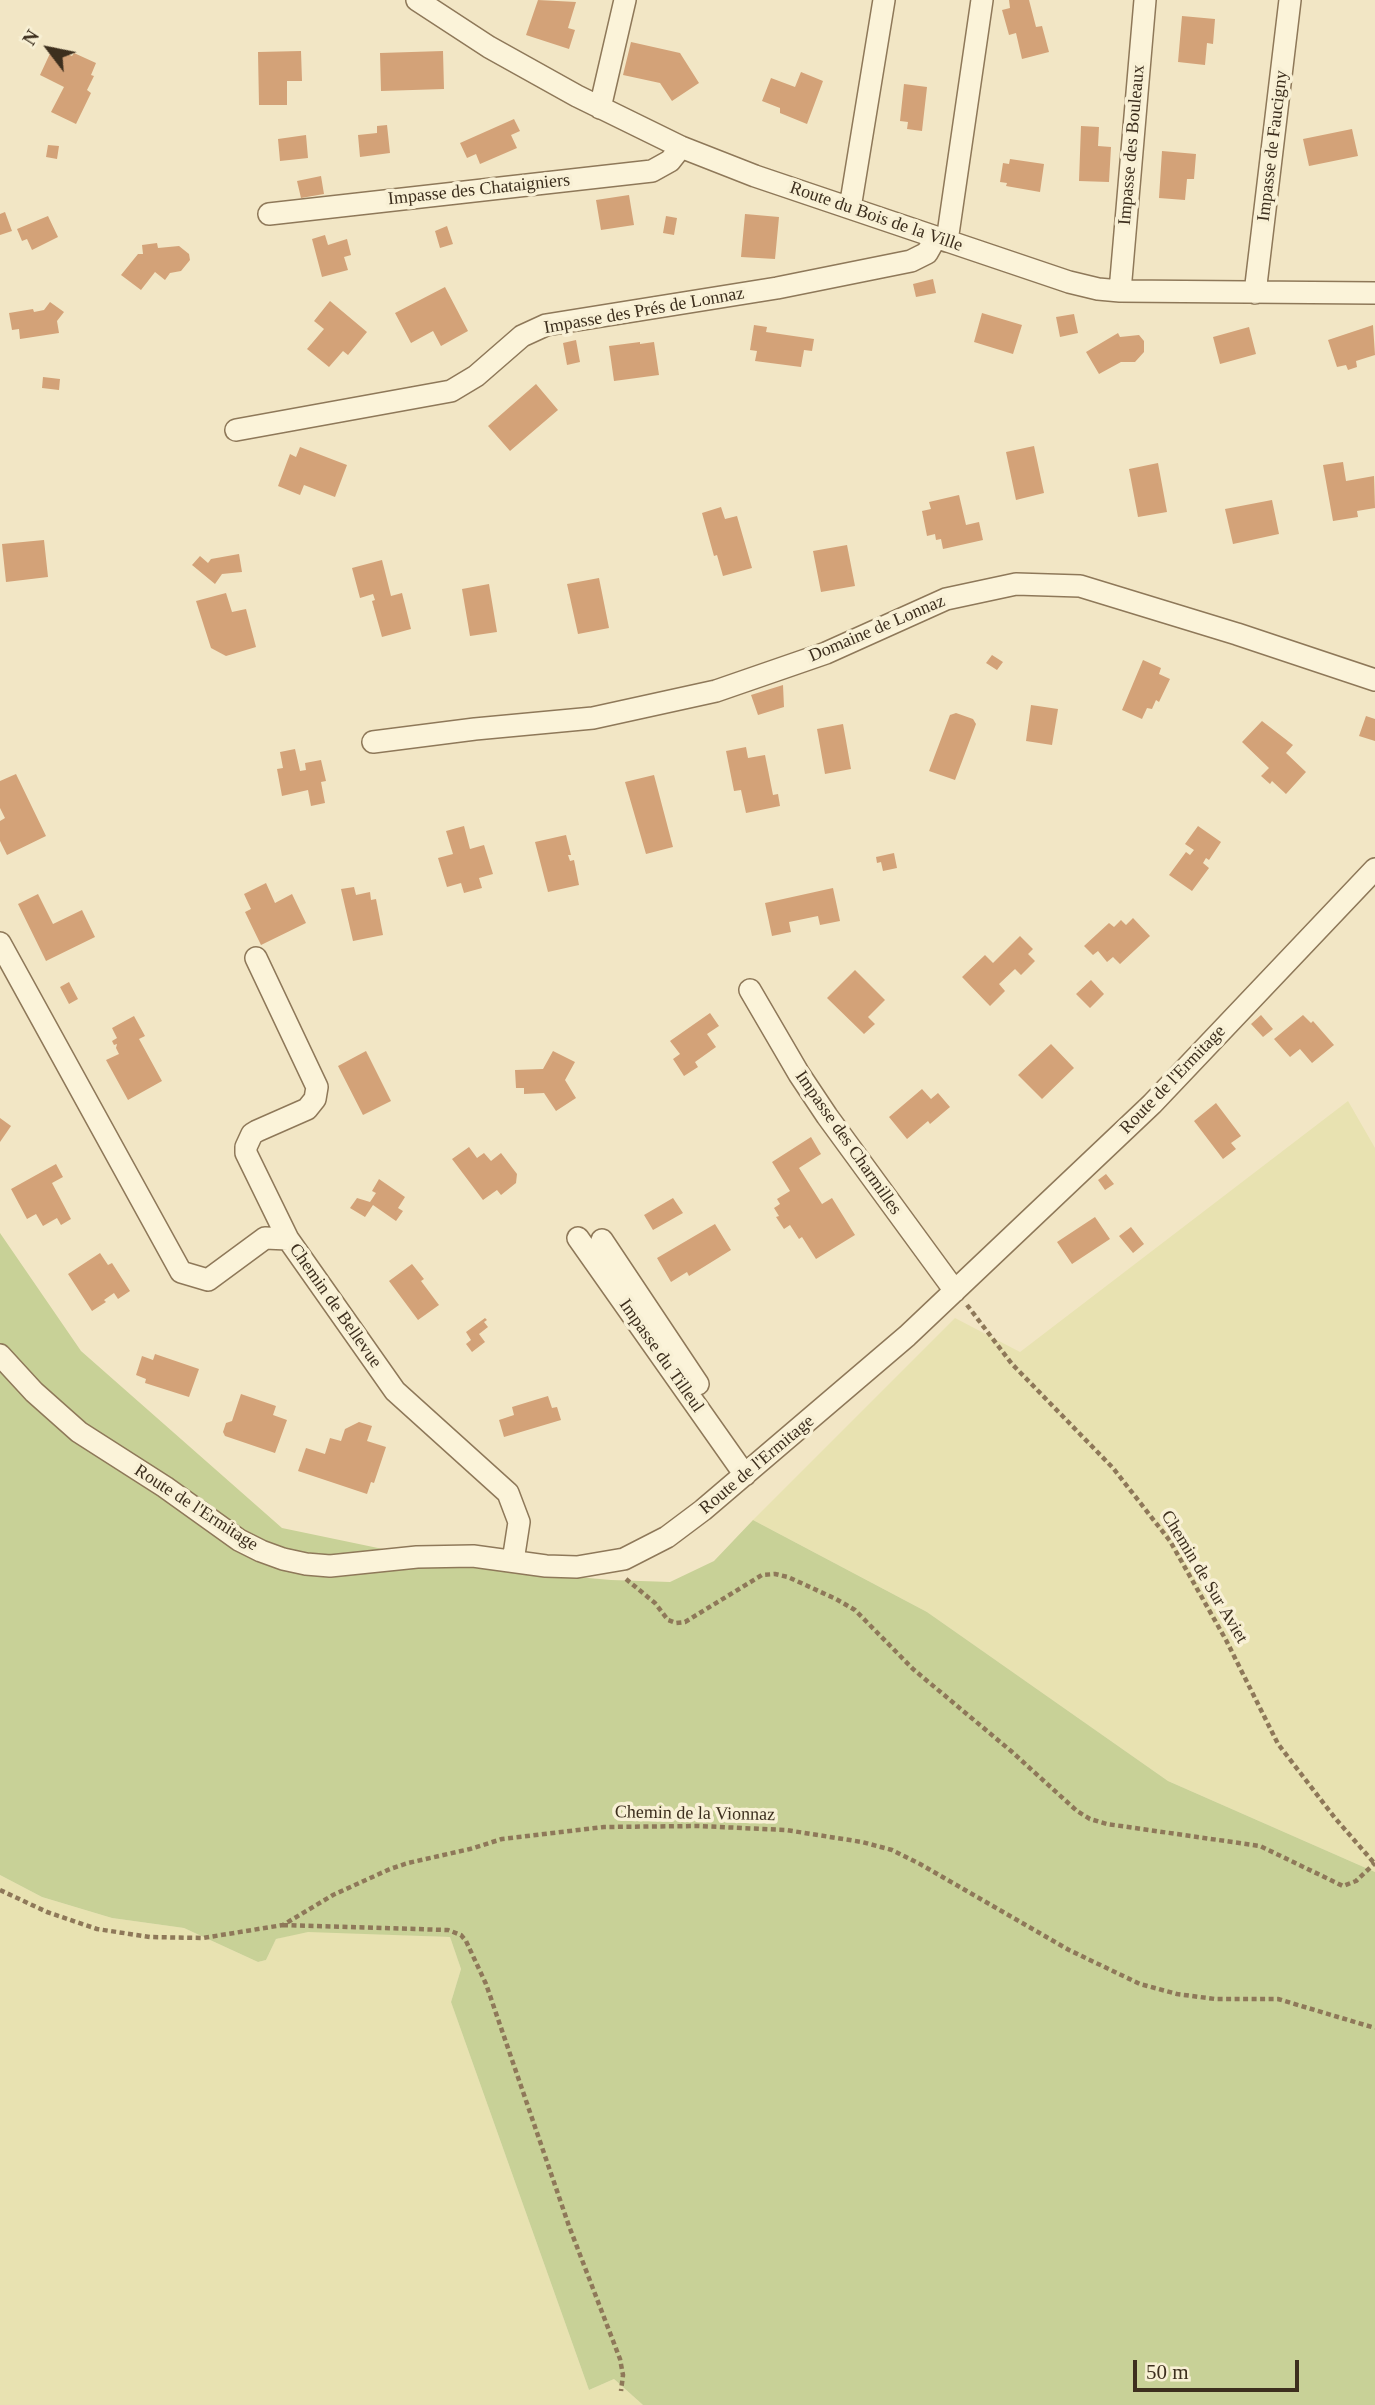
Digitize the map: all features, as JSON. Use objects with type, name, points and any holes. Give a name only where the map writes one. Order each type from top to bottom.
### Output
[{"type":"street","name":"Route du Bois de la Ville","points":[[417,0],[489,47],[600,108],[681,147],[755,176],[1084,286],[1120,291],[1375,293]]},
{"type":"street","points":[[600,108],[625,0]]},
{"type":"street","points":[[850,208],[884,0]]},
{"type":"street","points":[[941,239],[982,0]]},
{"type":"street","name":"Impasse des Bouleaux","points":[[1120,291],[1145,0]]},
{"type":"street","name":"Impasse de Faucigny","points":[[1255,293],[1290,0]]},
{"type":"street","name":"Impasse des Chataigniers","points":[[269,214],[652,171],[670,161],[681,147]]},
{"type":"street","name":"Impasse des Prés de Lonnaz","points":[[236,430],[451,391],[475,376],[522,336],[547,325],[777,288],[911,261],[927,253],[941,239]]},
{"type":"street","name":"Domaine de Lonnaz","points":[[373,742],[593,718],[716,691],[826,653],[946,599],[1016,584],[1080,586],[1375,680]]},
{"type":"street","name":"Route de l'Ermitage","points":[[0,1355],[48,1406],[79,1432],[165,1487],[220,1528],[261,1551],[306,1564],[330,1566],[454,1555],[561,1567],[609,1563],[638,1553],[667,1537],[750,1471],[879,1361],[955,1291],[1152,1104],[1375,869]]},
{"type":"street","name":"Chemin de Bellevue","points":[[0,943],[181,1272],[208,1280],[265,1238],[288,1239],[395,1391],[508,1493],[519,1522],[513,1561]]},
{"type":"street","points":[[256,958],[317,1087],[315,1099],[306,1109],[252,1134],[246,1147],[246,1153],[288,1239]]},
{"type":"street","name":"Impasse des Charmilles","points":[[750,990],[827,1116],[955,1291]]},
{"type":"street","name":"Impasse du Tilleul","points":[[578,1238],[750,1471]]},
{"type":"street","points":[[602,1240],[750,1471]]},
{"type":"path","name":"Chemin de Sur Aviet","points":[[955,1291],[1012,1364],[1113,1468],[1170,1541],[1226,1640],[1278,1744],[1327,1808],[1375,1864]]},
{"type":"path","points":[[609,1563],[668,1620],[676,1623],[685,1622],[762,1575],[788,1577],[836,1599],[855,1610],[913,1668],[1077,1811],[1090,1819],[1107,1824],[1260,1846],[1343,1886],[1356,1881],[1375,1864]]},
{"type":"path","name":"Chemin de la Vionnaz","points":[[0,1890],[72,1922],[137,1936],[203,1938],[283,1925],[333,1895],[390,1869],[502,1839],[616,1826],[710,1826],[786,1830],[862,1842],[892,1850],[1069,1950],[1140,1983],[1177,1994],[1215,1999],[1278,2000],[1375,2028]]},
{"type":"path","points":[[283,1925],[448,1930],[461,1935],[486,1984],[569,2226],[620,2359],[623,2375],[621,2391]]},
{"type":"shaded area","points":[[1348,1101],[1375,1148],[1375,1872],[1168,1781],[927,1612],[753,1520],[955,1318],[1020,1352]]},
{"type":"shaded area","points":[[0,1875],[42,1897],[112,1918],[184,1928],[258,1962],[266,1960],[276,1939],[308,1931],[450,1937],[461,1969],[451,2002],[589,2390],[614,2379],[643,2405],[0,2405]]},
{"type":"green space","points":[[0,1233],[81,1351],[282,1528],[474,1568],[611,1580],[670,1582],[714,1561],[753,1520],[927,1612],[1168,1781],[1375,1872],[1375,2405],[643,2405],[614,2379],[589,2390],[451,2002],[461,1969],[450,1937],[308,1932],[276,1939],[266,1960],[258,1962],[184,1928],[112,1918],[42,1897],[0,1875]]},
{"type":"building","points":[[538,0],[576,2],[568,28],[575,30],[569,49],[526,35]]},
{"type":"building","points":[[1009,0],[1029,0],[1036,27],[1042,26],[1049,52],[1022,59],[1016,33],[1009,35],[1002,10],[1010,8]]},
{"type":"building","points":[[1182,16],[1215,19],[1213,44],[1207,43],[1205,65],[1178,62]]},
{"type":"building","points":[[631,42],[680,53],[699,83],[672,101],[660,83],[623,75]]},
{"type":"building","points":[[53,47],[96,63],[91,75],[94,76],[87,90],[91,93],[76,124],[51,112],[64,87],[40,75]]},
{"type":"building","points":[[301,51],[302,81],[287,81],[287,105],[259,105],[258,52]]},
{"type":"building","points":[[443,51],[444,89],[381,91],[380,53]]},
{"type":"building","points":[[801,72],[823,81],[807,124],[780,113],[780,108],[762,101],[771,78],[795,87]]},
{"type":"building","points":[[904,84],[927,87],[922,131],[907,129],[908,122],[900,121]]},
{"type":"building","points":[[514,119],[520,131],[511,135],[517,148],[480,164],[476,154],[467,158],[460,143]]},
{"type":"building","points":[[387,125],[390,153],[360,157],[358,135],[377,133],[377,126]]},
{"type":"building","points":[[1081,126],[1099,127],[1098,146],[1111,147],[1109,182],[1079,181]]},
{"type":"building","points":[[1352,129],[1358,156],[1309,166],[1303,139]]},
{"type":"building","points":[[306,135],[308,158],[280,161],[278,139]]},
{"type":"building","points":[[48,145],[59,146],[57,159],[46,157]]},
{"type":"building","points":[[1162,151],[1196,154],[1194,179],[1187,179],[1185,200],[1159,198]]},
{"type":"building","points":[[1010,159],[1044,164],[1040,192],[1006,186],[1007,183],[1000,182],[1003,163],[1009,164]]},
{"type":"building","points":[[321,176],[324,194],[301,198],[297,181]]},
{"type":"building","points":[[629,195],[634,225],[601,230],[596,200]]},
{"type":"building","points":[[5,212],[12,231],[0,235],[0,214]]},
{"type":"building","points":[[745,214],[779,217],[775,259],[741,257]]},
{"type":"building","points":[[48,216],[58,237],[32,250],[27,239],[22,241],[17,229]]},
{"type":"building","points":[[666,216],[677,218],[674,235],[663,233]]},
{"type":"building","points":[[447,226],[453,244],[440,248],[435,231]]},
{"type":"building","points":[[325,235],[328,245],[347,239],[351,255],[344,257],[348,270],[322,277],[312,239]]},
{"type":"building","points":[[157,243],[158,248],[179,246],[189,254],[190,260],[181,271],[170,273],[165,280],[155,272],[141,290],[121,275],[138,254],[143,254],[142,245]]},
{"type":"building","points":[[933,279],[936,293],[916,297],[913,284]]},
{"type":"building","points":[[445,287],[468,331],[441,346],[433,331],[411,343],[395,313]]},
{"type":"building","points":[[330,301],[367,332],[348,355],[343,351],[329,367],[307,349],[324,329],[314,321]]},
{"type":"building","points":[[50,302],[64,312],[57,321],[59,333],[20,339],[19,329],[12,330],[9,313],[44,310]]},
{"type":"building","points":[[982,313],[1022,325],[1013,354],[974,342]]},
{"type":"building","points":[[1074,314],[1078,333],[1060,337],[1056,317]]},
{"type":"building","points":[[754,325],[767,327],[766,332],[814,339],[812,351],[804,350],[801,367],[755,361],[757,351],[750,350]]},
{"type":"building","points":[[1373,325],[1375,355],[1356,361],[1357,367],[1348,370],[1346,365],[1337,367],[1328,340]]},
{"type":"building","points":[[1249,327],[1256,354],[1220,364],[1213,337]]},
{"type":"building","points":[[1118,333],[1120,337],[1139,335],[1144,341],[1144,352],[1135,362],[1121,362],[1099,374],[1086,352]]},
{"type":"building","points":[[576,340],[580,362],[567,365],[563,343]]},
{"type":"building","points":[[654,342],[659,375],[614,381],[609,346]]},
{"type":"building","points":[[43,377],[60,379],[59,390],[42,388]]},
{"type":"building","points":[[536,384],[558,410],[510,451],[488,426]]},
{"type":"building","points":[[1034,446],[1044,493],[1016,500],[1006,452]]},
{"type":"building","points":[[300,447],[347,465],[335,497],[304,485],[300,495],[278,486],[290,454],[296,457]]},
{"type":"building","points":[[1343,462],[1346,481],[1374,476],[1375,508],[1357,511],[1358,517],[1333,521],[1323,465]]},
{"type":"building","points":[[1158,463],[1167,512],[1138,517],[1129,469]]},
{"type":"building","points":[[959,495],[966,525],[979,522],[983,540],[943,549],[941,539],[936,540],[935,534],[927,536],[922,511],[931,509],[929,502]]},
{"type":"building","points":[[1272,500],[1279,534],[1233,544],[1225,509]]},
{"type":"building","points":[[721,507],[725,519],[737,516],[752,568],[723,576],[717,555],[714,556],[702,513]]},
{"type":"building","points":[[44,540],[48,577],[6,582],[2,544]]},
{"type":"building","points":[[847,545],[855,586],[821,592],[813,551]]},
{"type":"building","points":[[239,554],[242,572],[222,574],[215,584],[192,565],[200,556],[208,563],[211,559]]},
{"type":"building","points":[[382,560],[391,596],[402,593],[411,629],[382,637],[372,601],[375,600],[373,594],[360,598],[352,568]]},
{"type":"building","points":[[599,578],[609,628],[578,634],[567,584]]},
{"type":"building","points":[[489,584],[497,632],[470,636],[462,589]]},
{"type":"building","points":[[226,593],[232,612],[246,609],[256,647],[226,656],[211,648],[196,601]]},
{"type":"building","points":[[992,655],[1003,662],[997,670],[986,663]]},
{"type":"building","points":[[1143,660],[1161,668],[1159,674],[1170,679],[1159,702],[1156,700],[1152,709],[1147,708],[1142,719],[1122,710]]},
{"type":"building","points":[[783,685],[784,707],[758,715],[751,695]]},
{"type":"building","points":[[1031,705],[1058,709],[1052,745],[1026,741]]},
{"type":"building","points":[[956,713],[973,719],[976,724],[955,780],[929,771],[950,715]]},
{"type":"building","points":[[1366,716],[1375,719],[1375,741],[1359,736]]},
{"type":"building","points":[[1262,721],[1293,745],[1286,753],[1306,772],[1286,794],[1272,781],[1270,784],[1261,776],[1269,768],[1242,742]]},
{"type":"building","points":[[843,724],[851,769],[825,774],[817,729]]},
{"type":"building","points":[[746,747],[748,758],[765,755],[773,795],[778,794],[780,806],[746,813],[741,790],[734,791],[726,751]]},
{"type":"building","points":[[295,749],[300,771],[306,770],[305,763],[321,760],[326,781],[321,782],[325,803],[311,806],[308,790],[282,796],[277,769],[283,768],[280,752]]},
{"type":"building","points":[[16,774],[46,836],[7,855],[0,841],[0,821],[5,818],[0,808],[0,781]]},
{"type":"building","points":[[654,775],[673,847],[646,854],[625,782]]},
{"type":"building","points":[[464,826],[470,849],[484,845],[493,874],[479,878],[482,888],[464,893],[461,883],[447,887],[438,858],[453,854],[446,831]]},
{"type":"building","points":[[1198,826],[1221,842],[1209,860],[1206,858],[1203,863],[1209,868],[1192,891],[1169,875],[1186,852],[1190,855],[1194,850],[1185,844]]},
{"type":"building","points":[[566,835],[571,855],[568,855],[570,861],[574,860],[579,885],[548,892],[535,842]]},
{"type":"building","points":[[894,853],[897,868],[883,871],[881,862],[877,863],[876,857]]},
{"type":"building","points":[[266,883],[275,903],[292,894],[306,923],[261,945],[245,912],[251,909],[244,894]]},
{"type":"building","points":[[354,887],[356,895],[370,892],[371,900],[376,899],[383,935],[353,941],[341,889]]},
{"type":"building","points":[[833,888],[840,921],[820,925],[818,916],[789,922],[791,932],[772,936],[765,903]]},
{"type":"building","points":[[38,894],[53,924],[82,910],[95,937],[46,961],[18,904]]},
{"type":"building","points":[[1133,918],[1150,936],[1120,964],[1113,957],[1107,962],[1098,951],[1093,955],[1084,946],[1109,923],[1114,927],[1121,920],[1126,925]]},
{"type":"building","points":[[1020,936],[1033,949],[1028,954],[1035,961],[1021,975],[1015,969],[999,984],[1005,991],[990,1006],[962,977],[985,955],[993,963]]},
{"type":"building","points":[[855,970],[885,1000],[868,1017],[875,1024],[864,1034],[827,998]]},
{"type":"building","points":[[1091,980],[1104,994],[1090,1008],[1076,994]]},
{"type":"building","points":[[69,982],[78,999],[69,1004],[60,987]]},
{"type":"building","points":[[710,1013],[719,1026],[707,1034],[716,1047],[695,1062],[698,1067],[684,1076],[673,1059],[680,1054],[670,1041]]},
{"type":"building","points":[[1261,1015],[1273,1029],[1263,1037],[1251,1024]]},
{"type":"building","points":[[1303,1015],[1311,1023],[1313,1021],[1334,1045],[1312,1063],[1300,1049],[1290,1057],[1274,1039]]},
{"type":"building","points":[[134,1016],[145,1036],[139,1039],[162,1081],[128,1100],[106,1060],[119,1054],[117,1044],[114,1045],[112,1041],[117,1038],[112,1028]]},
{"type":"building","points":[[1051,1044],[1074,1068],[1042,1099],[1018,1075]]},
{"type":"building","points":[[366,1051],[391,1101],[363,1115],[338,1066]]},
{"type":"building","points":[[553,1051],[575,1062],[565,1080],[576,1098],[556,1111],[544,1093],[524,1094],[524,1088],[516,1088],[515,1070],[543,1069]]},
{"type":"building","points":[[922,1089],[931,1099],[938,1093],[950,1107],[907,1139],[889,1117]]},
{"type":"building","points":[[1216,1103],[1241,1136],[1231,1143],[1236,1149],[1223,1159],[1194,1121]]},
{"type":"building","points":[[0,1118],[11,1126],[0,1142]]},
{"type":"building","points":[[811,1137],[821,1154],[799,1168],[822,1204],[832,1198],[855,1235],[816,1259],[802,1237],[799,1239],[790,1225],[784,1229],[776,1217],[779,1216],[774,1208],[780,1204],[777,1199],[790,1191],[772,1162]]},
{"type":"building","points":[[469,1147],[477,1158],[484,1153],[491,1161],[501,1153],[517,1174],[516,1183],[501,1195],[497,1190],[483,1200],[452,1159]]},
{"type":"building","points":[[56,1164],[63,1177],[52,1183],[71,1219],[61,1225],[57,1218],[43,1226],[36,1214],[27,1219],[11,1189]]},
{"type":"building","points":[[1106,1174],[1114,1184],[1105,1190],[1098,1180]]},
{"type":"building","points":[[379,1179],[405,1197],[398,1208],[403,1211],[396,1221],[373,1205],[365,1217],[350,1208],[357,1198],[370,1202],[376,1193],[372,1191]]},
{"type":"building","points":[[673,1198],[683,1213],[653,1230],[644,1215]]},
{"type":"building","points":[[1095,1217],[1110,1239],[1072,1264],[1057,1242]]},
{"type":"building","points":[[715,1224],[731,1250],[689,1276],[687,1272],[671,1282],[657,1258]]},
{"type":"building","points":[[1131,1227],[1144,1244],[1133,1253],[1119,1236]]},
{"type":"building","points":[[100,1253],[108,1265],[112,1263],[130,1291],[118,1299],[114,1293],[92,1311],[68,1274]]},
{"type":"building","points":[[412,1264],[439,1305],[418,1320],[389,1281]]},
{"type":"building","points":[[485,1318],[487,1320],[484,1322],[488,1327],[479,1334],[485,1342],[472,1352],[466,1344],[471,1340],[466,1332]]},
{"type":"building","points":[[155,1354],[199,1369],[189,1397],[145,1383],[146,1379],[136,1375],[142,1356],[153,1360]]},
{"type":"building","points":[[241,1394],[276,1406],[273,1415],[287,1420],[275,1453],[225,1436],[223,1432],[226,1423],[232,1421]]},
{"type":"building","points":[[548,1396],[552,1408],[557,1407],[561,1420],[504,1437],[499,1420],[514,1415],[512,1407]]},
{"type":"building","points":[[359,1422],[372,1426],[367,1441],[386,1447],[374,1483],[371,1482],[367,1494],[298,1471],[306,1448],[325,1454],[330,1438],[341,1441],[345,1429]]}]
